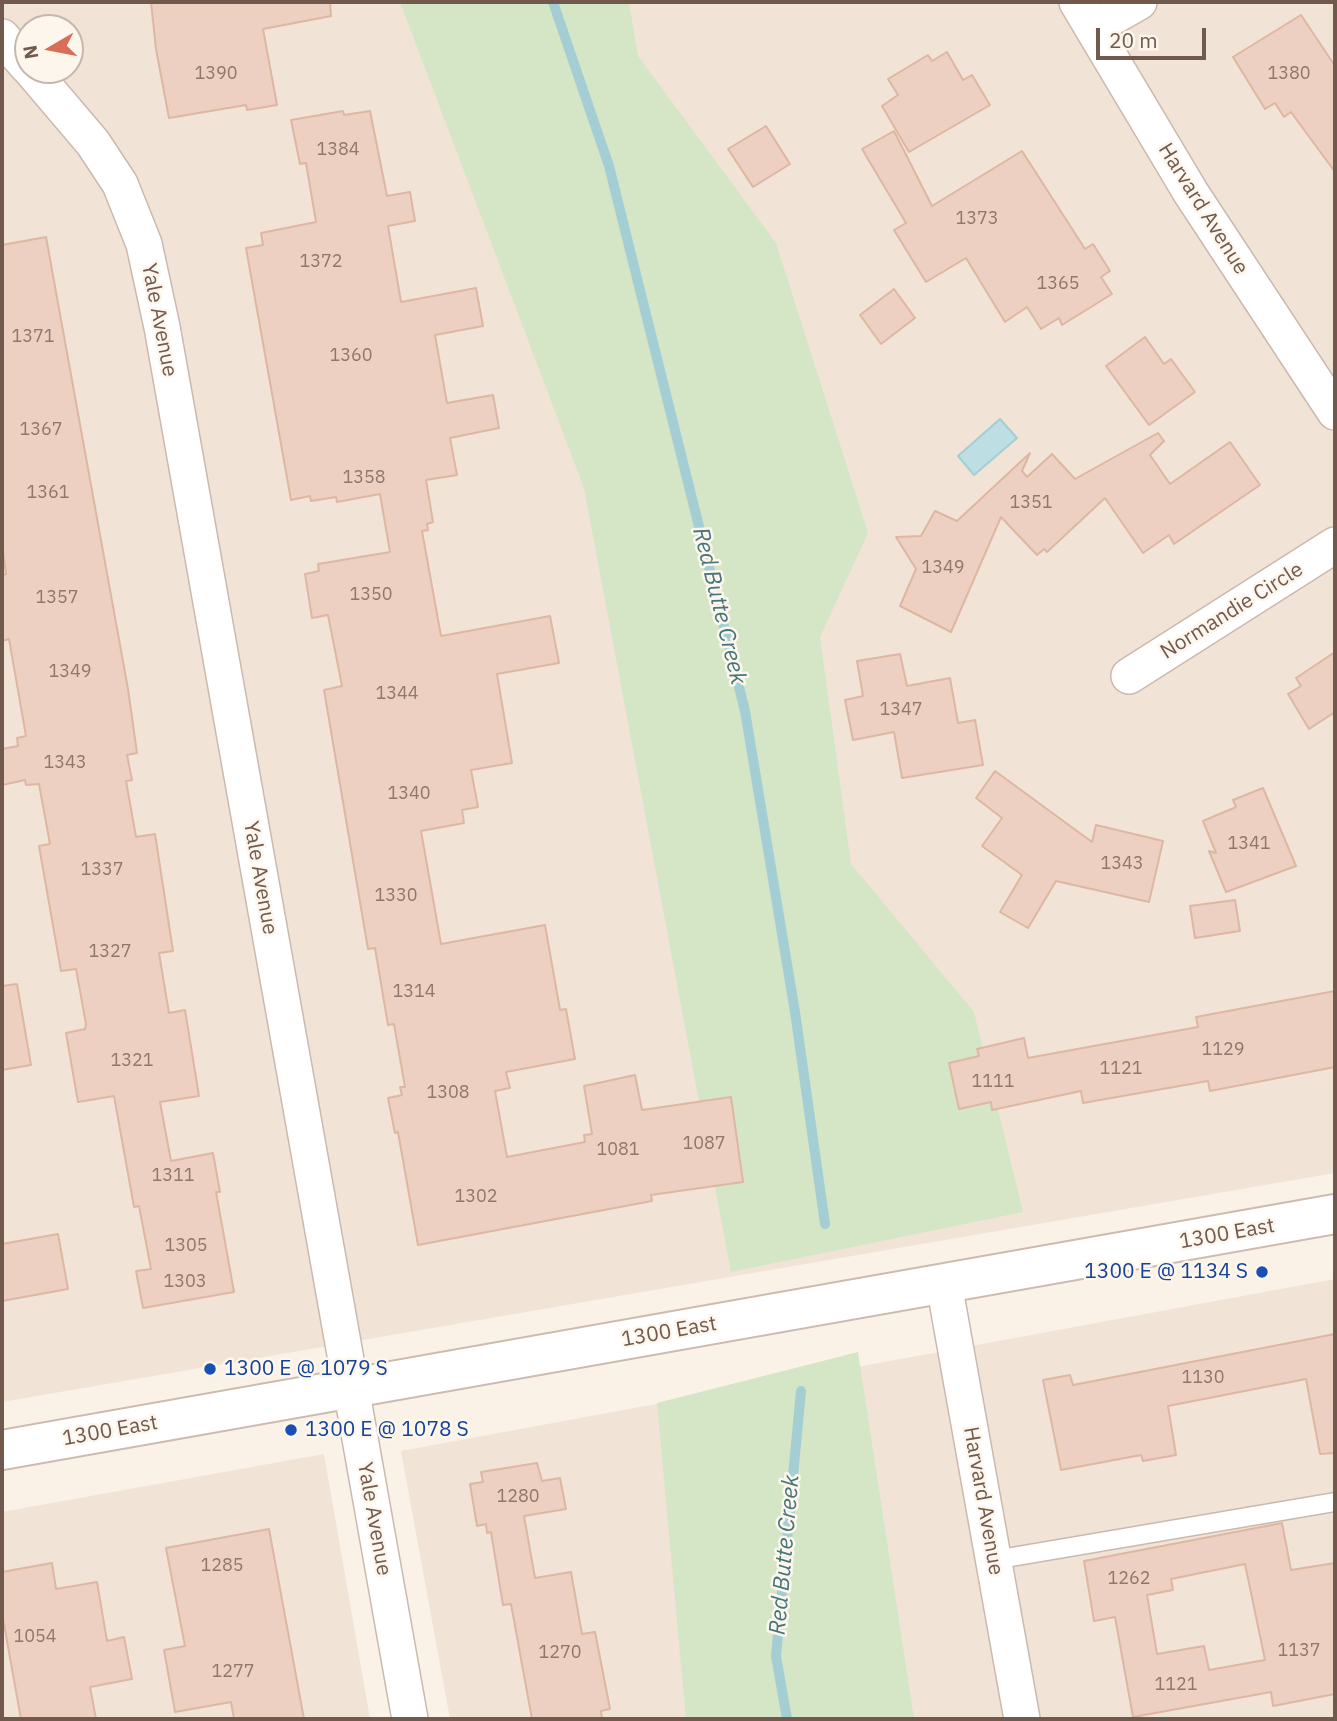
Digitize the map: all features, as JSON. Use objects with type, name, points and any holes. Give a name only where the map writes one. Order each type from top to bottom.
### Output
[{"type":"main road","name":"1300 East","points":[[2,1450],[1335,1214]]},
{"type":"street","points":[[1085,15],[1139,2]]},
{"type":"street","name":"Harvard Avenue","points":[[1085,15],[1191,192],[1335,412]]},
{"type":"street","name":"Yale Avenue","points":[[41,84],[93,143],[120,184],[144,244],[162,327],[410,1719]]},
{"type":"street","name":"Normandie Circle","points":[[1129,676],[1335,545]]},
{"type":"street","name":"Harvard Avenue","points":[[944,1284],[1022,1719]]},
{"type":"lane","points":[[994,1560],[1335,1502]]},
{"type":"shaded area","points":[[2,2],[1335,2],[1335,1173],[2,1402]]},
{"type":"shaded area","points":[[1335,1279],[1335,1719],[450,1719],[401,1451]]},
{"type":"shaded area","points":[[324,1454],[370,1719],[2,1719],[2,1512]]},
{"type":"green space","points":[[400,2],[629,2],[638,56],[776,243],[868,533],[820,637],[851,864],[974,1012],[1023,1212],[731,1272],[584,488]]},
{"type":"green space","points":[[858,1352],[914,1719],[686,1719],[657,1403]]},
{"type":"water","points":[[1000,419],[1017,438],[974,475],[958,456]]},
{"type":"building","points":[[151,2],[330,2],[331,16],[263,29],[277,105],[247,110],[246,105],[169,118],[156,49]]},
{"type":"building","points":[[1301,15],[1335,66],[1335,172],[1291,112],[1284,117],[1275,103],[1265,109],[1233,57]]},
{"type":"building","points":[[947,52],[963,80],[972,75],[990,105],[909,152],[882,106],[898,95],[888,79],[928,55],[932,61]]},
{"type":"building","points":[[343,111],[344,115],[370,111],[387,196],[410,192],[415,221],[388,226],[401,302],[476,288],[483,326],[435,335],[447,403],[493,395],[499,428],[450,438],[457,475],[426,480],[433,522],[427,524],[428,530],[422,531],[441,636],[550,616],[559,663],[497,674],[512,763],[471,770],[478,807],[462,810],[464,823],[421,831],[441,944],[545,925],[560,1010],[566,1009],[575,1059],[506,1072],[510,1088],[495,1091],[507,1157],[585,1142],[584,1135],[592,1134],[584,1086],[635,1075],[642,1110],[731,1097],[743,1182],[651,1195],[652,1201],[418,1245],[398,1132],[395,1133],[388,1098],[402,1095],[400,1087],[405,1087],[394,1024],[388,1025],[375,948],[368,949],[324,690],[342,686],[328,615],[312,618],[305,574],[319,571],[318,564],[390,552],[380,494],[337,502],[336,497],[311,501],[310,496],[291,500],[246,248],[263,245],[261,233],[316,222],[306,163],[300,164],[291,120]]},
{"type":"building","points":[[766,126],[790,164],[753,187],[728,149]]},
{"type":"building","points":[[894,131],[932,206],[1022,151],[1085,249],[1093,244],[1110,271],[1101,277],[1112,294],[1062,325],[1059,318],[1041,329],[1027,307],[1005,322],[966,258],[926,282],[894,230],[906,223],[862,149]]},
{"type":"building","points":[[46,237],[128,689],[137,753],[127,755],[132,780],[126,781],[136,837],[155,834],[173,951],[159,953],[169,1013],[185,1010],[199,1096],[160,1102],[171,1161],[213,1153],[220,1192],[216,1192],[234,1292],[143,1308],[136,1271],[151,1269],[139,1206],[134,1207],[114,1096],[78,1102],[66,1033],[85,1029],[86,1024],[76,969],[61,971],[39,846],[50,844],[39,784],[26,785],[25,780],[2,785],[2,749],[18,746],[17,738],[26,736],[9,639],[2,641],[2,575],[6,574],[2,544],[2,245]]},
{"type":"building","points":[[894,289],[915,318],[881,344],[860,315]]},
{"type":"building","points":[[1145,337],[1164,364],[1171,359],[1195,392],[1149,425],[1106,366]]},
{"type":"building","points":[[1158,433],[1164,441],[1150,455],[1170,484],[1230,442],[1260,485],[1174,544],[1169,535],[1143,553],[1105,498],[1047,552],[1044,549],[1037,555],[1001,517],[951,632],[900,606],[916,569],[896,537],[921,536],[935,511],[957,521],[1030,453],[1022,471],[1027,477],[1052,454],[1075,479]]},
{"type":"building","points":[[1335,652],[1335,712],[1309,729],[1288,694],[1301,686],[1296,678]]},
{"type":"building","points":[[900,654],[907,686],[950,678],[958,723],[975,720],[983,765],[902,778],[894,732],[853,740],[845,700],[863,696],[857,661]]},
{"type":"building","points":[[995,771],[1092,842],[1096,825],[1163,841],[1149,902],[1056,881],[1028,928],[1000,912],[1022,875],[982,846],[1002,818],[976,798]]},
{"type":"building","points":[[1263,788],[1296,866],[1226,892],[1209,851],[1216,853],[1203,821],[1236,807],[1233,800]]},
{"type":"building","points":[[1235,900],[1240,931],[1195,938],[1190,906]]},
{"type":"building","points":[[17,984],[31,1065],[2,1070],[2,986]]},
{"type":"building","points":[[1335,991],[1335,1067],[1210,1091],[1208,1081],[1083,1103],[1081,1091],[992,1110],[991,1102],[959,1109],[949,1063],[979,1056],[977,1049],[1024,1038],[1028,1058],[1198,1027],[1196,1017]]},
{"type":"building","points":[[58,1234],[68,1289],[2,1301],[2,1244]]},
{"type":"building","points":[[1335,1334],[1335,1453],[1320,1454],[1306,1379],[1168,1406],[1176,1455],[1143,1461],[1141,1455],[1061,1470],[1043,1380],[1070,1375],[1073,1385]]},
{"type":"building","points":[[537,1463],[542,1481],[560,1478],[566,1509],[524,1516],[535,1578],[571,1572],[582,1634],[595,1632],[610,1709],[601,1711],[602,1719],[532,1719],[511,1604],[503,1605],[491,1532],[487,1533],[486,1524],[477,1526],[470,1484],[483,1482],[481,1472]]},
{"type":"building","points":[[1282,1523],[1291,1570],[1335,1563],[1335,1694],[1273,1706],[1271,1692],[1133,1717],[1115,1617],[1094,1621],[1084,1561]],"holes":[[[1245,1564],[1265,1660],[1209,1670],[1204,1646],[1157,1654],[1147,1595],[1173,1590],[1171,1579]]]},
{"type":"building","points":[[269,1529],[304,1719],[234,1719],[231,1702],[175,1712],[164,1650],[185,1646],[166,1548]]},
{"type":"building","points":[[52,1563],[56,1589],[97,1582],[107,1641],[124,1637],[132,1679],[90,1687],[96,1719],[21,1719],[2,1613],[2,1572]]},
{"type":"waterway","name":"Red Butte Creek","points":[[553,2],[609,166],[745,711],[795,1012],[825,1224]]},
{"type":"waterway","name":"Red Butte Creek","points":[[787,1719],[776,1656],[801,1391]]},
{"type":"place","name":"1300 E @ 1134 S","points":[[1262,1272]]},
{"type":"place","name":"1300 E @ 1079 S","points":[[210,1369]]},
{"type":"place","name":"1300 E @ 1078 S","points":[[291,1430]]}]
